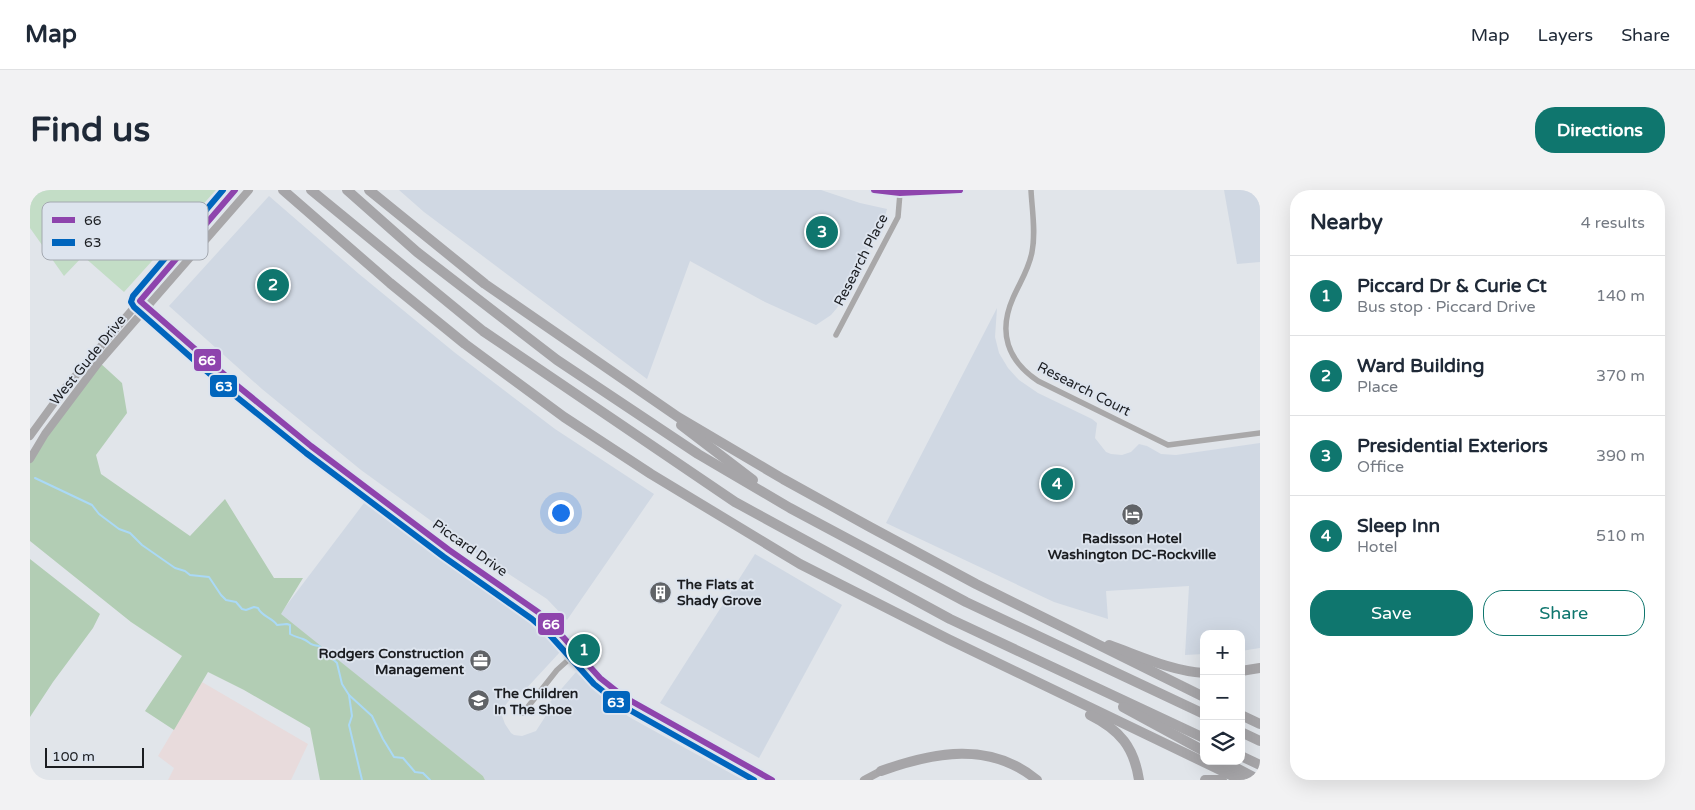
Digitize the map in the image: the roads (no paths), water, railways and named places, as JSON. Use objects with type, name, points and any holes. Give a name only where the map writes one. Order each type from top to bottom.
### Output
[{"type":"highway","points":[[283,190],[398,290],[466,344],[564,417],[651,474],[800,564],[948,639],[1241,780]]},
{"type":"highway","points":[[310,190],[483,331],[735,502],[950,618],[1200,736]]},
{"type":"highway","points":[[347,190],[417,252],[557,360],[698,454],[790,508],[966,602],[1200,712]]},
{"type":"highway","points":[[369,190],[484,284],[618,378],[678,417],[783,479],[976,584],[1200,696]]},
{"type":"highway","points":[[618,378],[790,508]]},
{"type":"highway","points":[[1065,628],[1171,667],[1200,673]]},
{"type":"highway","points":[[948,639],[971,655],[1100,720],[1115,730],[1128,745],[1136,764],[1138,778]]},
{"type":"highway","points":[[1050,666],[1200,749]]},
{"type":"highway","points":[[1245,670],[1260,668]]},
{"type":"highway","points":[[1245,717],[1260,724]]},
{"type":"highway","points":[[1245,734],[1260,740]]},
{"type":"highway","points":[[881,770],[916,758],[966,753],[991,756],[1028,773],[1037,780]]},
{"type":"highway","points":[[1245,758],[1260,765]]},
{"type":"highway","points":[[1231,765],[1259,780]]},
{"type":"highway","points":[[1205,780],[1222,780]]},
{"type":"street","name":"West Gude Drive","points":[[208,222],[235,190]]},
{"type":"street","name":"West Gude Drive","points":[[208,237],[249,190]]},
{"type":"street","points":[[874,190],[900,193],[960,190]]},
{"type":"street","name":"Research Court","points":[[1031,190],[1034,232],[1032,252],[1026,273],[1006,317],[1007,342],[1012,355],[1024,371],[1038,381],[1168,445],[1260,433]]},
{"type":"street","name":"Research Place","points":[[836,335],[898,217],[900,193]]},
{"type":"street","name":"West Gude Drive","points":[[30,436],[65,388],[175,260]]},
{"type":"street","name":"West Gude Drive","points":[[30,459],[45,434],[99,362],[189,260]]},
{"type":"street","name":"Piccard Drive","points":[[140,301],[234,383],[308,444],[449,550],[538,612],[600,678],[624,697],[772,780]]},
{"type":"street","points":[[523,713],[557,670],[577,652]]},
{"type":"street","points":[[864,780],[881,770]]},
{"type":"waterway","points":[[35,478],[92,505],[99,514],[119,529],[130,533],[142,545],[175,568],[185,571],[190,575],[209,577],[226,600],[236,602],[242,609],[258,608],[277,625],[290,625],[290,634],[293,636],[319,646],[337,663],[342,684],[349,695],[372,716],[394,757],[403,758],[415,772],[423,773],[430,780]]},
{"type":"waterway","points":[[349,695],[352,716],[349,725],[362,780]]},
{"type":"place","name":"Presidential Exteriors","points":[[822,232]]},
{"type":"place","name":"Ward Building","points":[[273,285]]},
{"type":"place","name":"Sleep Inn","points":[[1057,484]]},
{"type":"place","name":"Radisson Hotel Washington DC-Rockville","points":[[1132,515]]},
{"type":"place","name":"The Flats at Shady Grove","points":[[661,592]]},
{"type":"place","name":"Piccard Dr & Curie Ct","points":[[584,650]]},
{"type":"place","name":"Rodgers Construction Management","points":[[480,661]]},
{"type":"place","name":"The Children In The Shoe","points":[[478,701]]}]
